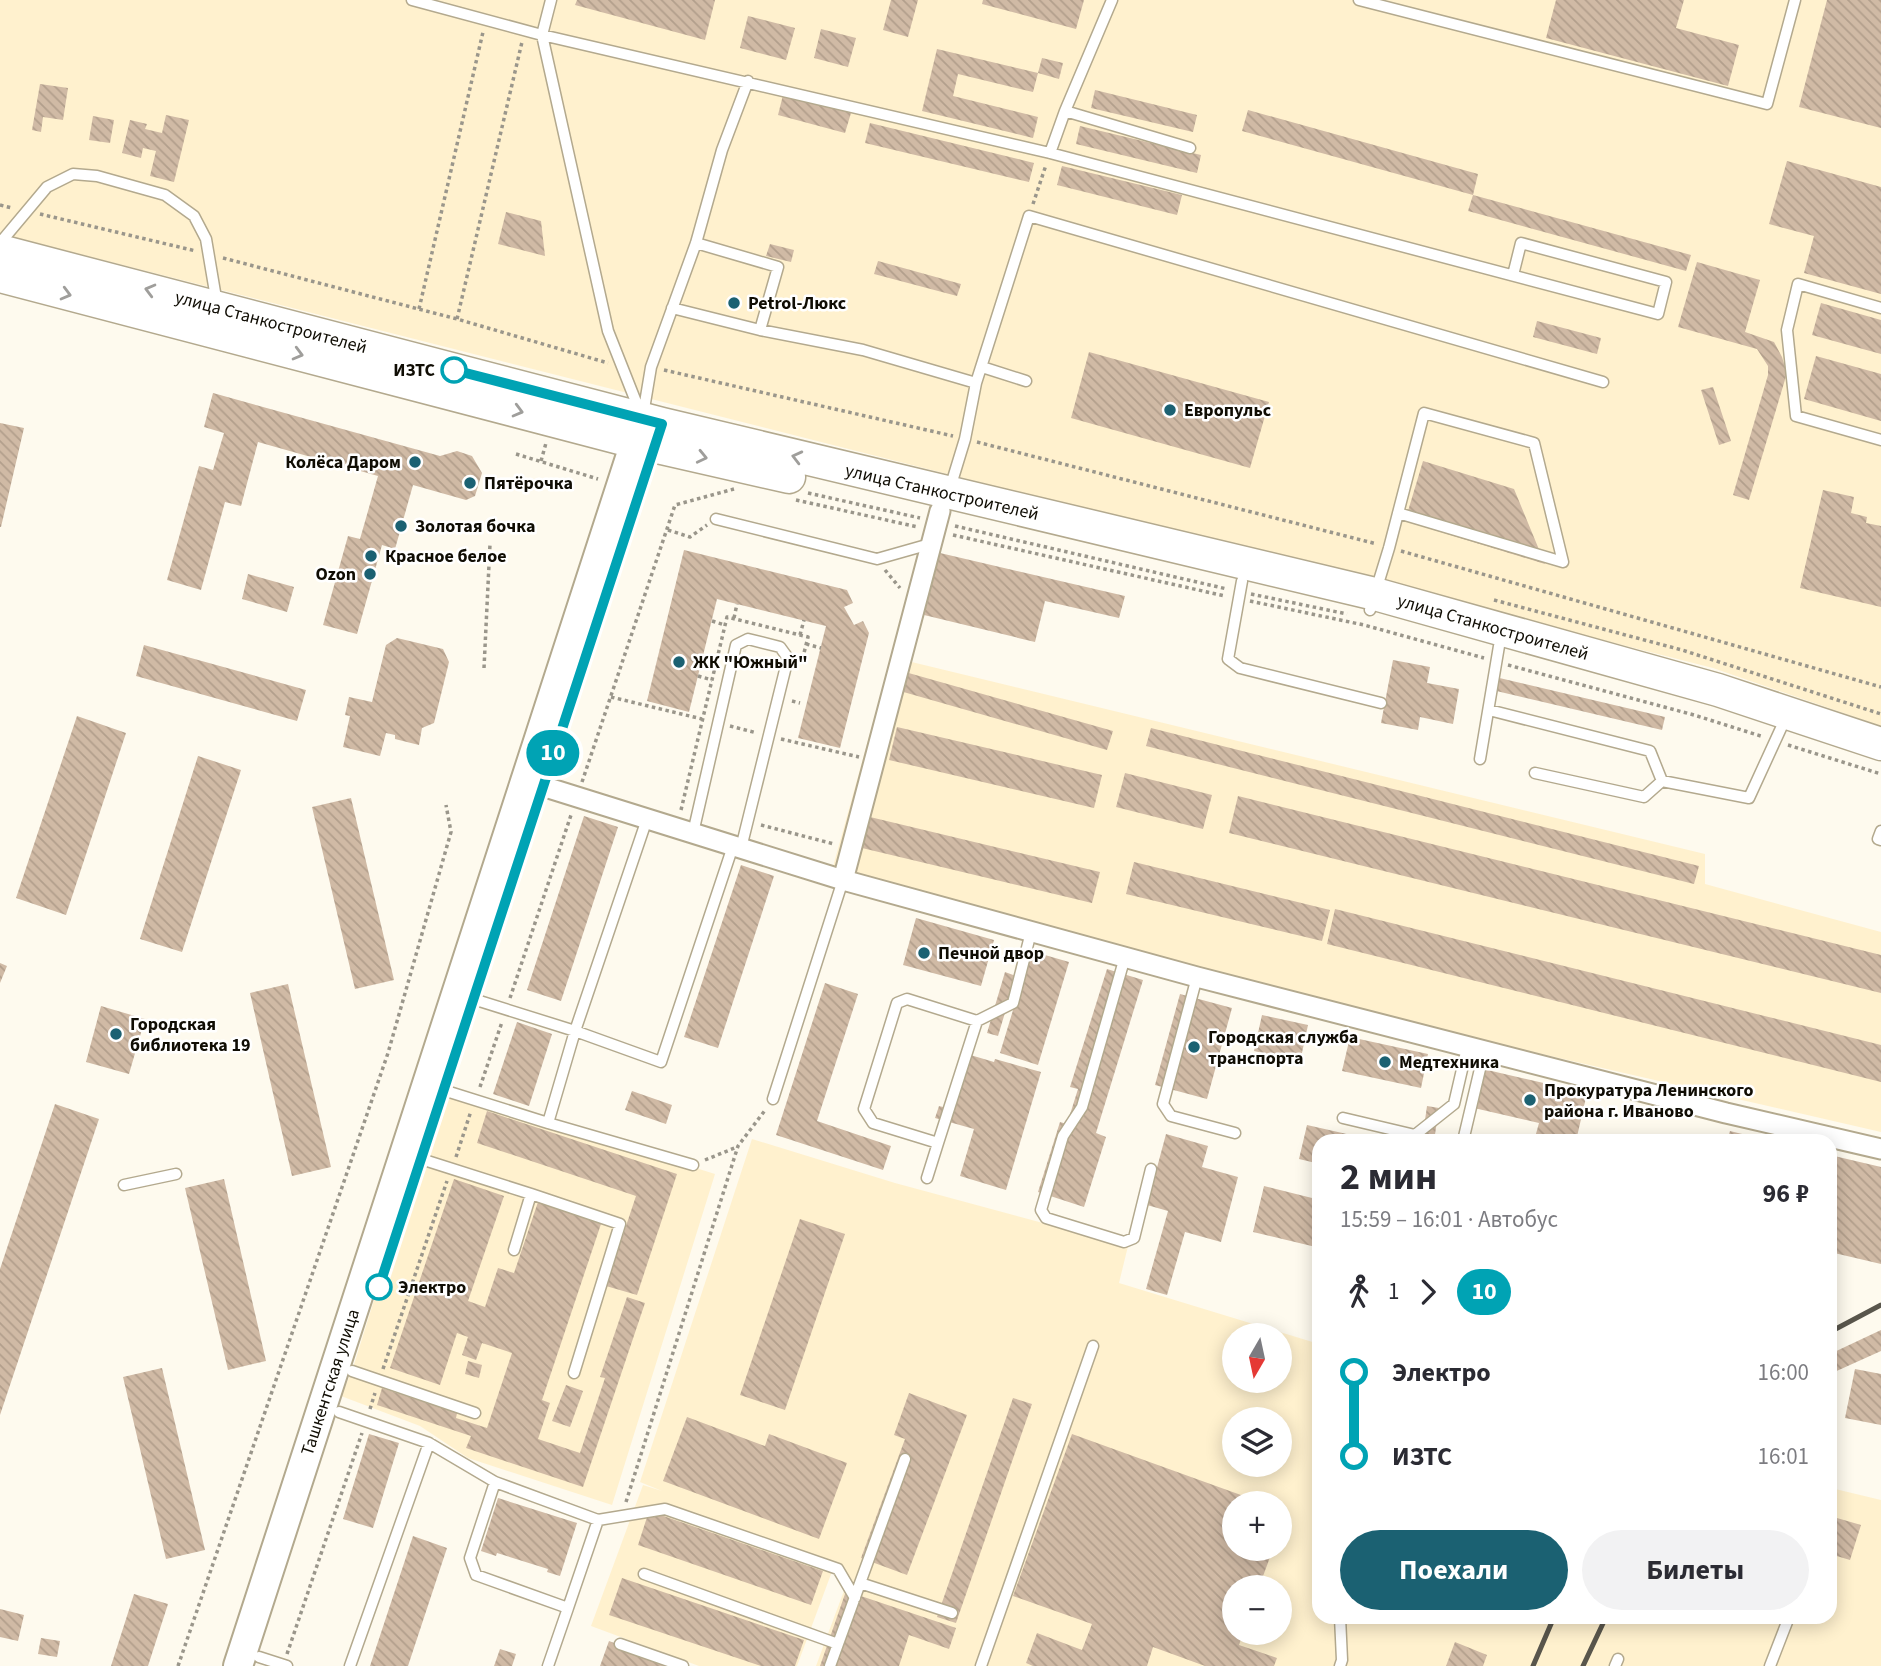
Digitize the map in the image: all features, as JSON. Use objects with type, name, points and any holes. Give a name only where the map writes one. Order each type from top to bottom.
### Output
[{"type":"main road","name":"улица Станкостроителей","points":[[0,251],[218,308],[938,520],[1240,590],[1366,607],[1498,654],[1714,704],[1779,734],[1881,758]]},
{"type":"main road","name":"улица Станкостроителей","points":[[0,276],[648,433]]},
{"type":"main road","name":"Ташкентская улица","points":[[251,1663],[412,1156],[648,433]]},
{"type":"main road","name":"улица Станкостроителей","points":[[938,520],[1366,607],[1718,690],[1881,744]]},
{"type":"main road","name":"Ташкентская улица","points":[[251,1663],[339,1412],[412,1156],[443,1090],[473,999],[520,827]]},
{"type":"street","points":[[843,880],[938,520]]},
{"type":"street","points":[[534,783],[843,880],[1031,932],[1475,1050],[1816,1134]]},
{"type":"street","points":[[1837,1139],[1881,1149]]},
{"type":"lane","points":[[412,0],[542,35],[1050,153],[1658,314],[1666,282],[1521,243],[1513,275]]},
{"type":"lane","points":[[551,0],[542,35],[608,331],[648,433]]},
{"type":"lane","points":[[1050,153],[1112,0]]},
{"type":"lane","points":[[1359,0],[1767,104],[1796,0]]},
{"type":"lane","points":[[648,433],[651,367],[696,243],[722,150],[748,81]]},
{"type":"lane","points":[[1065,111],[1190,148]]},
{"type":"lane","points":[[0,243],[47,187],[73,174],[97,176],[164,195],[194,216],[206,239],[218,308]]},
{"type":"lane","points":[[716,519],[877,559],[938,520],[965,439],[976,383],[1029,216],[1604,382]]},
{"type":"lane","points":[[696,243],[778,267],[760,330]]},
{"type":"lane","points":[[1881,308],[1798,284],[1787,330],[1796,416],[1881,440]]},
{"type":"lane","points":[[672,309],[863,350],[976,383]]},
{"type":"lane","points":[[982,368],[1026,381]]},
{"type":"lane","points":[[1366,607],[1389,548],[1398,513],[1424,413],[1534,443],[1563,562],[1398,513]]},
{"type":"lane","points":[[1240,590],[1228,659],[1240,668],[1381,702]]},
{"type":"lane","points":[[473,999],[661,1062],[737,847],[788,659],[780,648],[748,639],[736,645],[693,833]]},
{"type":"lane","points":[[1480,759],[1498,654]]},
{"type":"lane","points":[[1489,710],[1650,751],[1662,780]]},
{"type":"lane","points":[[1662,780],[1749,798],[1779,734]]},
{"type":"lane","points":[[1535,774],[1644,797],[1662,780]]},
{"type":"lane","points":[[548,1123],[575,1031],[647,819]]},
{"type":"lane","points":[[1881,831],[1878,839],[1881,840]]},
{"type":"lane","points":[[773,1099],[843,880]]},
{"type":"lane","points":[[938,1143],[873,1123],[864,1109],[897,1003],[907,999],[977,1021],[1013,1003],[1031,932]]},
{"type":"lane","points":[[1125,957],[1082,1107],[1063,1136],[1041,1210],[1046,1219],[1124,1242],[1134,1238],[1151,1169]]},
{"type":"lane","points":[[1197,977],[1163,1104],[1171,1116],[1235,1133]]},
{"type":"lane","points":[[928,1178],[977,1021]]},
{"type":"lane","points":[[1416,1134],[1454,1104],[1475,1050]]},
{"type":"lane","points":[[1464,1134],[1475,1050]]},
{"type":"lane","points":[[443,1090],[694,1165]]},
{"type":"lane","points":[[1343,1118],[1411,1134]]},
{"type":"lane","points":[[412,1156],[620,1224],[573,1373]]},
{"type":"lane","points":[[124,1185],[176,1174]]},
{"type":"lane","points":[[514,1250],[531,1195]]},
{"type":"lane","points":[[981,1666],[1093,1346]]},
{"type":"lane","points":[[352,1371],[475,1413]]},
{"type":"lane","points":[[339,1412],[429,1443],[495,1482],[598,1520],[664,1509],[838,1569],[855,1598]]},
{"type":"lane","points":[[350,1666],[429,1443]]},
{"type":"lane","points":[[830,1666],[905,1459]]},
{"type":"lane","points":[[495,1482],[470,1558],[476,1575],[568,1608]]},
{"type":"lane","points":[[548,1666],[598,1520]]},
{"type":"lane","points":[[644,1574],[838,1644]]},
{"type":"lane","points":[[860,1583],[952,1613]]},
{"type":"lane","points":[[1340,1624],[1340,1666]]},
{"type":"lane","points":[[1770,1666],[1786,1624]]},
{"type":"lane","points":[[620,1644],[683,1666]]},
{"type":"lane","points":[[251,1663],[287,1666]]},
{"type":"path","points":[[419,309],[486,20]]},
{"type":"path","points":[[457,319],[525,30]]},
{"type":"path","points":[[1029,216],[1050,153]]},
{"type":"path","points":[[0,205],[419,309],[621,366]]},
{"type":"path","points":[[651,367],[965,439],[1389,548],[1881,687]]},
{"type":"path","points":[[541,461],[547,442]]},
{"type":"path","points":[[516,454],[598,479]]},
{"type":"path","points":[[451,1169],[675,505],[740,488]]},
{"type":"path","points":[[804,492],[1240,590],[1364,625],[1498,654],[1694,715],[1779,734],[1881,774]]},
{"type":"path","points":[[792,499],[938,520],[1240,590],[1366,607]]},
{"type":"path","points":[[668,530],[690,537],[716,519]]},
{"type":"path","points":[[484,668],[490,544]]},
{"type":"path","points":[[877,559],[904,593],[917,597]]},
{"type":"path","points":[[734,618],[737,604]]},
{"type":"path","points":[[680,816],[727,617],[808,637]]},
{"type":"path","points":[[800,635],[804,620]]},
{"type":"path","points":[[712,621],[725,625]]},
{"type":"path","points":[[806,644],[821,648]]},
{"type":"path","points":[[698,676],[712,680]]},
{"type":"path","points":[[792,701],[800,703]]},
{"type":"path","points":[[178,1666],[388,1053],[451,832],[446,805]]},
{"type":"path","points":[[761,825],[852,848]]},
{"type":"path","points":[[621,1517],[738,1146],[773,1099]]},
{"type":"path","points":[[694,1165],[738,1146]]},
{"type":"shaded area","points":[[0,0],[1881,0],[1881,726],[1713,668],[0,234]]},
{"type":"shaded area","points":[[891,657],[1705,854],[1705,884],[1881,932],[1881,1132],[1450,1033],[831,874]]},
{"type":"shaded area","points":[[440,1088],[715,1174],[612,1505],[468,1458],[420,1426],[341,1396],[352,1371]]},
{"type":"shaded area","points":[[752,1139],[895,1183],[1128,1246],[1119,1283],[1250,1323],[1222,1323],[1222,1393],[1292,1393],[1292,1336],[1312,1342],[1312,1624],[1837,1624],[1837,1489],[1881,1500],[1881,1666],[816,1666],[845,1588],[834,1566],[797,1666],[699,1666],[591,1626],[643,1485],[662,1491],[640,1482]]},
{"type":"building","points":[[577,0],[715,0],[705,40],[575,5]]},
{"type":"building","points":[[891,0],[918,0],[908,37],[883,30]]},
{"type":"building","points":[[983,0],[1084,0],[1076,29],[982,4]]},
{"type":"building","points":[[1556,0],[1684,0],[1676,28],[1739,45],[1728,86],[1546,38]]},
{"type":"building","points":[[1827,0],[1881,0],[1881,128],[1799,107]]},
{"type":"building","points":[[748,16],[795,28],[786,60],[740,48]]},
{"type":"building","points":[[821,29],[856,38],[848,67],[814,58]]},
{"type":"building","points":[[937,49],[1038,73],[1033,92],[958,74],[953,96],[1038,117],[1033,138],[922,111]]},
{"type":"building","points":[[1042,58],[1063,63],[1059,79],[1038,73]]},
{"type":"building","points":[[40,84],[68,88],[63,120],[43,117],[41,132],[32,130]]},
{"type":"building","points":[[1095,90],[1197,115],[1193,132],[1091,108]]},
{"type":"building","points":[[783,95],[851,113],[845,133],[778,115]]},
{"type":"building","points":[[1248,110],[1478,174],[1473,195],[1242,131]]},
{"type":"building","points":[[166,115],[189,120],[174,182],[150,176],[156,151],[143,148],[141,158],[122,153],[130,120],[147,124],[145,129],[162,133]]},
{"type":"building","points":[[93,116],[114,120],[110,143],[89,140]]},
{"type":"building","points":[[870,123],[1034,163],[1029,182],[865,143]]},
{"type":"building","points":[[1080,126],[1201,155],[1197,173],[1076,144]]},
{"type":"building","points":[[1787,161],[1881,187],[1881,294],[1804,273],[1814,236],[1769,224]]},
{"type":"building","points":[[1062,166],[1182,195],[1177,215],[1057,185]]},
{"type":"building","points":[[1473,195],[1691,255],[1686,271],[1468,211]]},
{"type":"building","points":[[506,212],[541,221],[545,256],[498,244]]},
{"type":"building","points":[[770,244],[794,250],[791,262],[766,256]]},
{"type":"building","points":[[878,261],[961,284],[957,296],[874,274]]},
{"type":"building","points":[[1697,262],[1760,280],[1745,332],[1774,342],[1787,373],[1749,500],[1733,495],[1768,375],[1768,366],[1757,349],[1678,327]]},
{"type":"building","points":[[1821,303],[1881,320],[1881,354],[1812,335]]},
{"type":"building","points":[[1537,321],[1601,338],[1597,354],[1533,337]]},
{"type":"building","name":"Европульс","points":[[1089,352],[1269,402],[1250,468],[1071,418]]},
{"type":"building","points":[[1816,356],[1881,374],[1881,421],[1804,399]]},
{"type":"building","points":[[1713,387],[1731,441],[1719,445],[1701,390]]},
{"type":"building","points":[[213,393],[440,456],[457,451],[472,456],[482,473],[475,496],[466,500],[413,485],[395,549],[382,545],[357,634],[323,625],[348,536],[360,539],[378,476],[258,442],[241,506],[225,502],[201,590],[167,580],[199,466],[213,470],[224,433],[204,427]]},
{"type":"building","points":[[0,423],[24,428],[1,527],[0,527]]},
{"type":"building","points":[[1423,461],[1514,489],[1545,564],[1405,521]]},
{"type":"building","points":[[1823,490],[1854,497],[1851,513],[1867,517],[1866,523],[1881,526],[1881,607],[1800,588]]},
{"type":"building","name":"ЖК \"Южный\"","points":[[684,550],[847,590],[853,603],[844,607],[854,625],[863,621],[869,633],[840,748],[798,738],[826,626],[717,599],[689,712],[647,701]]},
{"type":"building","points":[[940,553],[1125,596],[1119,618],[1045,601],[1035,642],[924,615]]},
{"type":"building","points":[[248,574],[294,587],[287,612],[242,599]]},
{"type":"building","points":[[397,638],[443,649],[449,662],[434,723],[422,728],[419,745],[395,739],[395,735],[386,733],[380,756],[343,747],[350,716],[345,715],[349,697],[372,702],[386,645]]},
{"type":"building","points":[[144,645],[306,690],[297,721],[136,676]]},
{"type":"building","points":[[1393,660],[1430,667],[1427,683],[1459,689],[1453,724],[1420,717],[1418,730],[1381,723]]},
{"type":"building","points":[[898,670],[1113,731],[1107,750],[893,689]]},
{"type":"building","points":[[1491,676],[1665,717],[1662,730],[1488,689]]},
{"type":"building","points":[[77,716],[126,733],[66,915],[16,898]]},
{"type":"building","points":[[897,727],[1102,775],[1094,808],[889,760]]},
{"type":"building","points":[[1151,728],[1699,866],[1694,884],[1146,746]]},
{"type":"building","points":[[198,756],[241,770],[182,952],[140,939]]},
{"type":"building","points":[[1125,773],[1212,795],[1203,829],[1116,807]]},
{"type":"building","points":[[1238,796],[1881,955],[1881,993],[1229,833]]},
{"type":"building","points":[[351,798],[394,980],[355,989],[312,807]]},
{"type":"building","points":[[584,816],[618,827],[561,1001],[527,990]]},
{"type":"building","points":[[870,817],[1100,872],[1092,903],[862,848]]},
{"type":"building","points":[[1134,862],[1330,910],[1322,941],[1126,894]]},
{"type":"building","points":[[741,865],[774,876],[718,1048],[684,1037]]},
{"type":"building","points":[[1335,909],[1881,1045],[1881,1082],[1327,944]]},
{"type":"building","points":[[916,918],[994,940],[981,986],[903,965]]},
{"type":"building","points":[[1031,951],[1069,962],[1038,1065],[1000,1053]]},
{"type":"building","points":[[0,963],[7,966],[0,983]]},
{"type":"building","points":[[1107,969],[1143,980],[1096,1133],[1106,1137],[1084,1207],[1038,1192],[1060,1122],[1067,1124],[1078,1089],[1070,1087]]},
{"type":"building","points":[[1005,972],[1016,976],[998,1036],[987,1033]]},
{"type":"building","points":[[825,983],[858,994],[817,1121],[891,1146],[883,1170],[776,1135]]},
{"type":"building","points":[[288,984],[331,1167],[292,1176],[250,993]]},
{"type":"building","name":"Городская служба транспорта","points":[[1180,994],[1232,1008],[1207,1099],[1155,1085]]},
{"type":"building","points":[[101,1006],[145,1019],[129,1074],[86,1062]]},
{"type":"building","points":[[1262,1015],[1308,1025],[1300,1062],[1254,1051]]},
{"type":"building","points":[[517,1022],[552,1034],[529,1106],[493,1094]]},
{"type":"building","name":"Медтехника","points":[[1350,1037],[1428,1054],[1421,1088],[1342,1071]]},
{"type":"building","points":[[967,1054],[1041,1072],[1006,1190],[960,1176],[974,1129],[935,1118],[939,1106],[951,1109]]},
{"type":"building","name":"Прокуратура Ленинского района г. Иваново","points":[[1483,1069],[1587,1093],[1578,1134],[1536,1134],[1539,1123],[1474,1108]]},
{"type":"building","points":[[632,1091],[672,1105],[666,1124],[625,1110]]},
{"type":"building","points":[[55,1104],[99,1119],[0,1415],[0,1269]]},
{"type":"building","points":[[1427,1106],[1439,1108],[1435,1134],[1423,1134]]},
{"type":"building","points":[[487,1111],[677,1174],[637,1295],[606,1286],[636,1196],[477,1143]]},
{"type":"building","points":[[1307,1125],[1347,1134],[1312,1134],[1312,1162],[1299,1159]]},
{"type":"building","points":[[1166,1134],[1208,1146],[1202,1167],[1238,1177],[1221,1242],[1185,1232],[1167,1295],[1146,1289],[1168,1211],[1147,1205]]},
{"type":"building","points":[[1837,1157],[1881,1167],[1881,1264],[1837,1254]]},
{"type":"building","points":[[224,1179],[266,1361],[228,1370],[185,1188]]},
{"type":"building","points":[[454,1179],[504,1196],[468,1301],[485,1307],[498,1268],[514,1273],[538,1202],[601,1224],[542,1400],[550,1403],[538,1439],[580,1453],[605,1378],[600,1377],[627,1297],[645,1303],[583,1487],[466,1448],[471,1436],[377,1405],[382,1388],[457,1413],[456,1418],[487,1428],[512,1353],[482,1343],[476,1360],[462,1355],[468,1337],[457,1333],[440,1385],[390,1368]]},
{"type":"building","points":[[1264,1186],[1312,1198],[1312,1246],[1253,1232]]},
{"type":"building","points":[[800,1219],[845,1234],[785,1410],[740,1395]]},
{"type":"building","points":[[1881,1330],[1881,1351],[1837,1371],[1837,1351]]},
{"type":"building","points":[[468,1361],[482,1365],[479,1378],[465,1374]]},
{"type":"building","points":[[162,1368],[205,1550],[166,1559],[123,1377]]},
{"type":"building","points":[[1855,1369],[1881,1374],[1881,1425],[1845,1418]]},
{"type":"building","points":[[566,1385],[583,1391],[570,1427],[552,1421]]},
{"type":"building","points":[[909,1393],[967,1415],[907,1575],[861,1558],[905,1439],[894,1435]]},
{"type":"building","points":[[1013,1398],[1032,1404],[956,1623],[937,1617]]},
{"type":"building","points":[[687,1417],[765,1446],[769,1434],[847,1463],[819,1539],[663,1481]]},
{"type":"building","points":[[369,1434],[399,1443],[373,1528],[343,1519]]},
{"type":"building","points":[[1072,1434],[1230,1491],[1222,1491],[1222,1561],[1269,1561],[1263,1575],[1222,1575],[1222,1645],[1239,1645],[1277,1658],[1274,1666],[1205,1666],[1153,1647],[1147,1666],[1033,1666],[1026,1663],[1037,1633],[1082,1650],[1092,1624],[1013,1596]]},
{"type":"building","points":[[498,1498],[577,1523],[560,1576],[547,1572],[548,1569],[497,1553],[496,1556],[481,1551]]},
{"type":"building","points":[[649,1511],[823,1571],[811,1605],[638,1545]]},
{"type":"building","points":[[1837,1518],[1861,1525],[1850,1560],[1837,1556]]},
{"type":"building","points":[[413,1536],[447,1548],[408,1666],[370,1666]]},
{"type":"building","points":[[622,1578],[804,1640],[795,1666],[761,1666],[609,1615]]},
{"type":"building","points":[[846,1591],[956,1628],[949,1649],[909,1635],[899,1666],[820,1666]]},
{"type":"building","points":[[134,1594],[168,1604],[148,1666],[111,1666]]},
{"type":"building","points":[[0,1609],[24,1615],[18,1641],[0,1637]]},
{"type":"building","points":[[41,1638],[60,1641],[57,1657],[38,1654]]},
{"type":"building","points":[[609,1641],[675,1666],[600,1666]]},
{"type":"building","points":[[1455,1642],[1487,1655],[1483,1666],[1446,1666]]},
{"type":"building","points":[[500,1649],[516,1654],[512,1666],[494,1666]]},
{"type":"railway","points":[[1837,1328],[1881,1305]]},
{"type":"railway","points":[[1533,1666],[1551,1624]]},
{"type":"railway","points":[[1583,1666],[1603,1624]]},
{"type":"bus line","name":"10","points":[[379,1287],[662,424],[454,370]]},
{"type":"place","name":"Petrol-Люкс","points":[[734,303]]},
{"type":"place","name":"ИЗТС","points":[[454,370]]},
{"type":"place","name":"Европульс","points":[[1170,410]]},
{"type":"place","name":"Колёса Даром","points":[[415,462]]},
{"type":"place","name":"Пятёрочка","points":[[470,483]]},
{"type":"place","name":"Золотая бочка","points":[[401,526]]},
{"type":"place","name":"Красное белое","points":[[371,556]]},
{"type":"place","name":"Ozon","points":[[370,574]]},
{"type":"place","name":"ЖК \"Южный\"","points":[[679,662]]},
{"type":"place","name":"Печной двор","points":[[924,953]]},
{"type":"place","name":"Городская библиотека 19","points":[[116,1034]]},
{"type":"place","name":"Городская служба транспорта","points":[[1194,1047]]},
{"type":"place","name":"Медтехника","points":[[1385,1062]]},
{"type":"place","name":"Прокуратура Ленинского района г. Иваново","points":[[1530,1100]]},
{"type":"place","name":"Электро","points":[[379,1287]]}]
